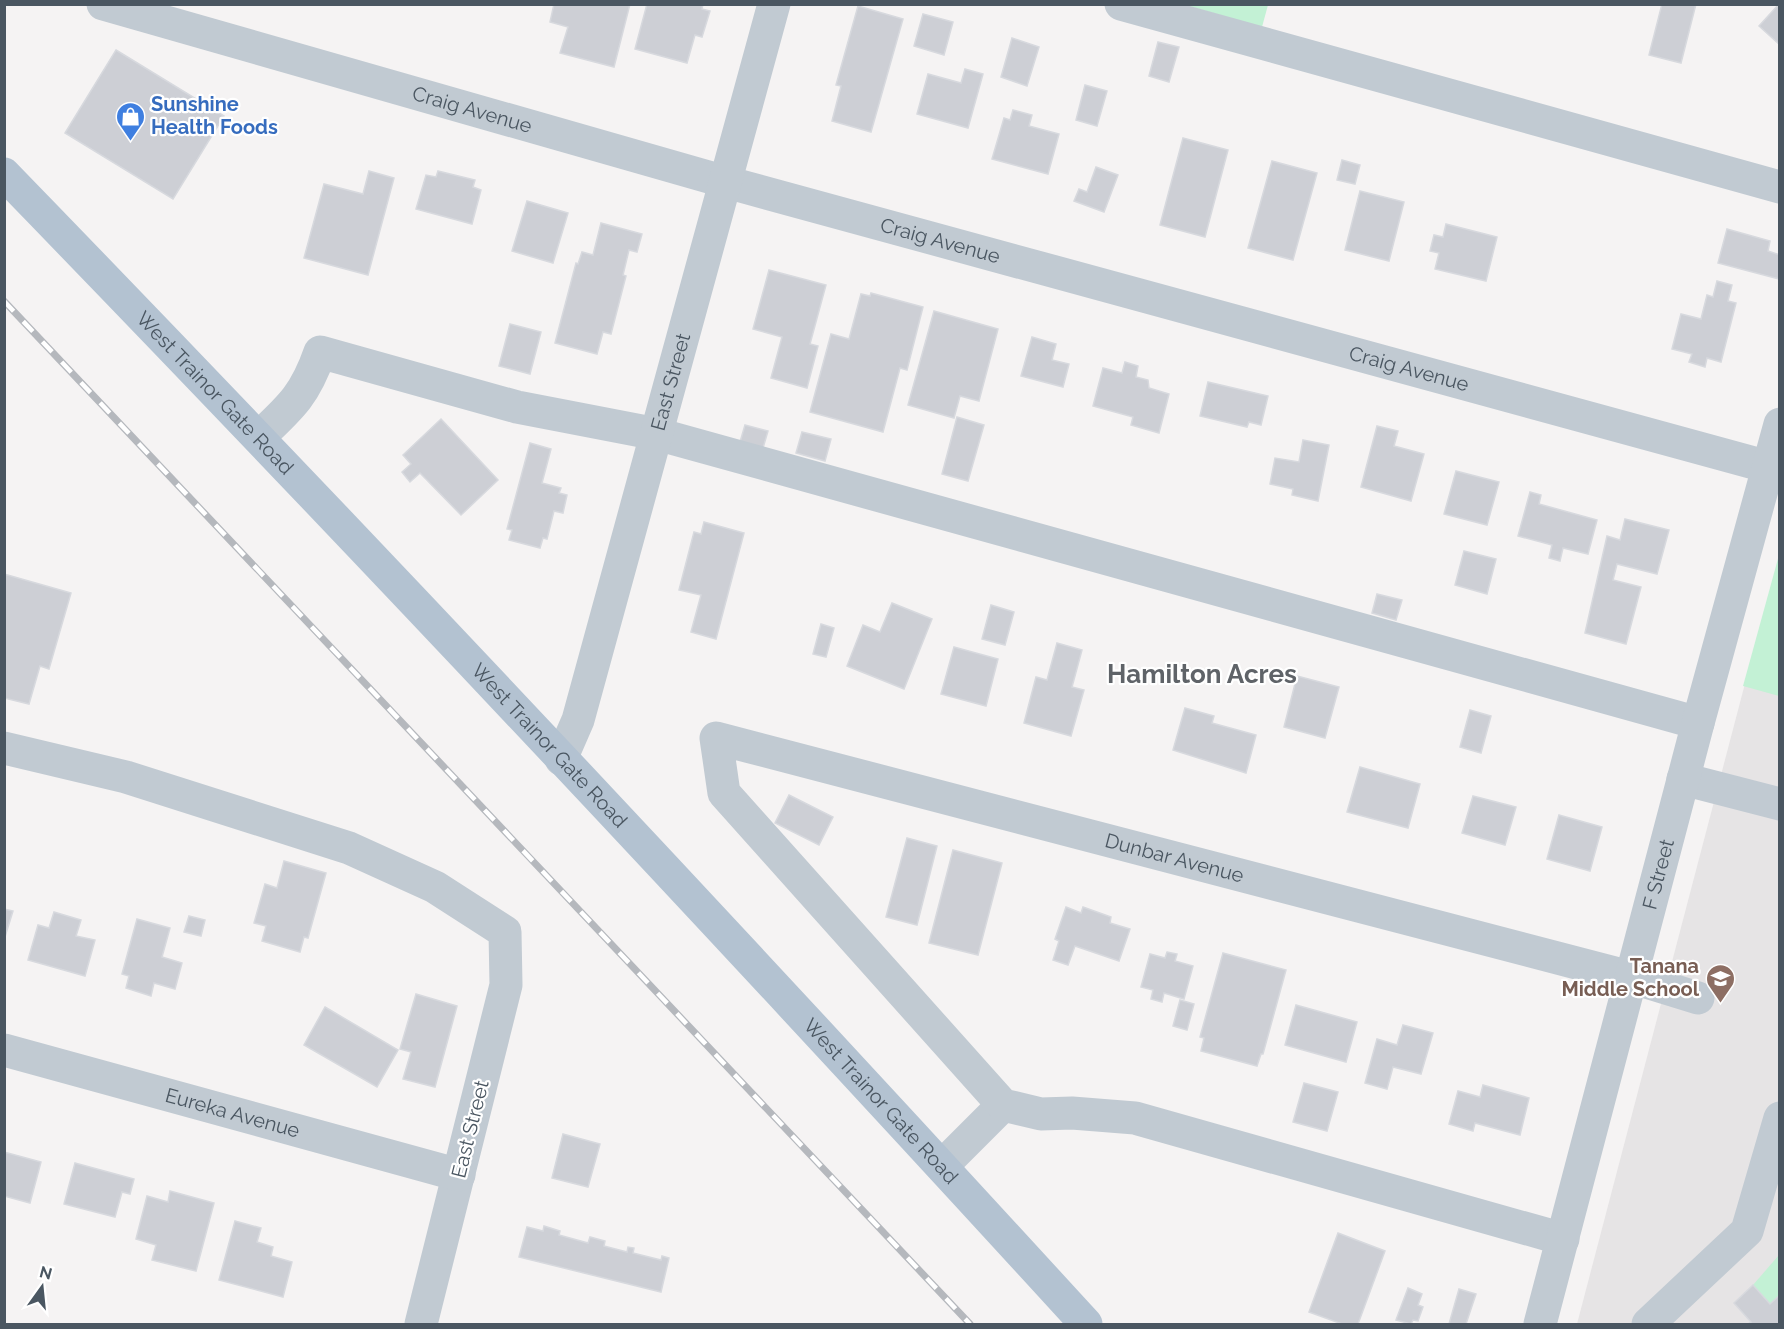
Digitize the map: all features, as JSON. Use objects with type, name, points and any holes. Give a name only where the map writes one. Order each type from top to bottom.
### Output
[{"type":"main road","name":"West Trainor Gate Road","points":[[4,174],[260,437],[942,1166],[1086,1324]]},
{"type":"street","name":"Craig Avenue","points":[[103,4],[726,182],[1774,468]]},
{"type":"street","name":"East Street","points":[[561,759],[578,720],[774,4]]},
{"type":"street","points":[[1121,4],[1779,187]]},
{"type":"street","points":[[260,437],[295,404],[310,380],[320,352],[517,407],[657,434],[1698,723]]},
{"type":"street","name":"F Street","points":[[1540,1324],[1698,723],[1774,468],[1779,424]]},
{"type":"street","name":"Dunbar Avenue","points":[[1003,1105],[724,793],[716,738],[1630,977],[1698,998]]},
{"type":"street","name":"East Street","points":[[4,748],[126,777],[349,848],[435,887],[505,932],[506,985],[421,1324]]},
{"type":"street","points":[[1683,779],[1779,804]]},
{"type":"street","name":"Eureka Avenue","points":[[4,1050],[459,1175]]},
{"type":"street","points":[[942,1166],[1003,1105],[1041,1114],[1072,1113],[1135,1118],[1563,1239]]},
{"type":"street","points":[[1648,1324],[1747,1231],[1779,1118]]},
{"type":"shaded area","name":"Tanana Middle School","points":[[1753,653],[1779,660],[1779,1324],[1577,1324]]},
{"type":"green space","points":[[1185,5],[1268,5],[1262,27]]},
{"type":"green space","points":[[1779,555],[1780,696],[1743,686]]},
{"type":"green space","points":[[1779,1255],[1779,1295],[1770,1304],[1753,1285]]},
{"type":"building","points":[[554,4],[630,4],[614,67],[560,53],[568,27],[550,22]]},
{"type":"building","points":[[647,4],[703,4],[702,9],[710,11],[702,37],[695,35],[687,63],[635,49]]},
{"type":"building","points":[[1662,4],[1696,4],[1681,63],[1649,55]]},
{"type":"building","points":[[1780,4],[1780,45],[1759,26]]},
{"type":"building","points":[[858,6],[903,19],[871,132],[832,121],[841,86],[836,85]]},
{"type":"building","points":[[923,14],[953,22],[944,55],[914,46]]},
{"type":"building","points":[[1012,38],[1039,47],[1027,86],[1001,77]]},
{"type":"building","points":[[1158,42],[1179,47],[1169,82],[1149,76]]},
{"type":"building","points":[[116,50],[224,116],[173,199],[65,133]]},
{"type":"building","points":[[965,69],[983,74],[968,128],[917,114],[928,74],[961,83]]},
{"type":"building","points":[[1085,85],[1107,91],[1097,126],[1076,120]]},
{"type":"building","points":[[1013,110],[1032,115],[1029,126],[1059,134],[1048,174],[992,159],[1004,118],[1010,120]]},
{"type":"building","points":[[1183,138],[1228,150],[1205,237],[1160,225]]},
{"type":"building","points":[[1342,160],[1360,165],[1355,184],[1337,180]]},
{"type":"building","points":[[1272,161],[1317,173],[1293,260],[1248,248]]},
{"type":"building","points":[[1096,167],[1118,175],[1104,212],[1074,201],[1079,189],[1087,192]]},
{"type":"building","points":[[369,171],[394,178],[368,275],[304,258],[324,184],[363,194]]},
{"type":"building","points":[[438,171],[475,180],[473,187],[481,190],[472,224],[416,209],[426,175],[436,177]]},
{"type":"building","points":[[1360,191],[1404,202],[1389,261],[1345,250]]},
{"type":"building","points":[[527,201],[568,213],[553,263],[512,251]]},
{"type":"building","points":[[601,223],[642,234],[637,252],[629,250],[623,275],[626,276],[611,334],[603,332],[597,354],[555,343],[576,263],[578,264],[582,252],[593,255]]},
{"type":"building","points":[[1446,224],[1497,237],[1486,281],[1435,269],[1439,253],[1430,251],[1434,235],[1443,237]]},
{"type":"building","points":[[1727,229],[1770,241],[1768,251],[1780,255],[1779,279],[1718,263]]},
{"type":"building","points":[[769,270],[826,285],[810,344],[818,346],[807,388],[771,378],[782,337],[753,329]]},
{"type":"building","points":[[1717,281],[1732,285],[1728,301],[1736,303],[1721,362],[1707,358],[1705,367],[1689,362],[1692,354],[1672,349],[1681,314],[1701,319],[1707,295],[1713,297]]},
{"type":"building","points":[[871,293],[923,307],[907,370],[900,368],[883,432],[810,412],[831,334],[849,339],[861,294],[870,296]]},
{"type":"building","points":[[934,311],[998,329],[979,401],[960,396],[954,418],[908,405]]},
{"type":"building","points":[[510,324],[541,332],[530,374],[499,366]]},
{"type":"building","points":[[1032,337],[1056,344],[1052,360],[1069,364],[1063,387],[1021,376]]},
{"type":"building","points":[[1125,362],[1138,366],[1136,377],[1148,380],[1149,388],[1169,394],[1159,433],[1131,425],[1133,417],[1093,406],[1103,368],[1122,373]]},
{"type":"building","points":[[1208,382],[1268,396],[1261,425],[1249,422],[1247,427],[1200,416]]},
{"type":"building","points":[[957,417],[984,425],[968,481],[942,474]]},
{"type":"building","points":[[441,419],[498,480],[461,515],[420,473],[410,482],[402,472],[411,464],[403,455]]},
{"type":"building","points":[[745,425],[768,431],[763,448],[740,442]]},
{"type":"building","points":[[1377,426],[1398,431],[1394,446],[1424,454],[1411,501],[1361,487]]},
{"type":"building","points":[[802,432],[831,439],[825,461],[796,453]]},
{"type":"building","points":[[1303,440],[1329,445],[1318,501],[1292,495],[1293,489],[1270,484],[1275,458],[1299,462]]},
{"type":"building","points":[[530,443],[551,449],[542,483],[561,488],[559,493],[567,495],[563,513],[554,511],[547,539],[543,538],[540,548],[509,540],[512,530],[507,529]]},
{"type":"building","points":[[1456,471],[1499,482],[1487,525],[1444,514]]},
{"type":"building","points":[[1530,492],[1541,495],[1539,504],[1597,520],[1588,554],[1563,548],[1560,561],[1549,558],[1552,545],[1518,536]]},
{"type":"building","points":[[1625,519],[1669,530],[1657,574],[1617,564],[1613,580],[1641,587],[1626,644],[1585,633],[1607,536],[1620,540]]},
{"type":"building","points":[[704,522],[744,533],[716,639],[691,632],[701,595],[679,590],[694,532],[701,534]]},
{"type":"building","points":[[1464,551],[1496,559],[1487,594],[1455,585]]},
{"type":"building","points":[[4,574],[71,593],[49,669],[40,666],[29,704],[4,698]]},
{"type":"building","points":[[1377,594],[1402,600],[1396,620],[1372,613]]},
{"type":"building","points":[[892,603],[932,619],[904,689],[847,666],[863,625],[880,632]]},
{"type":"building","points":[[991,605],[1014,612],[1005,645],[982,639]]},
{"type":"building","points":[[821,624],[834,628],[826,657],[813,654]]},
{"type":"building","points":[[1057,643],[1082,650],[1072,687],[1084,690],[1071,736],[1024,723],[1036,677],[1047,680]]},
{"type":"building","points":[[954,647],[998,659],[986,706],[941,694]]},
{"type":"building","points":[[1297,676],[1339,687],[1325,738],[1284,727]]},
{"type":"building","points":[[1185,708],[1214,716],[1212,723],[1256,735],[1246,773],[1173,750]]},
{"type":"building","points":[[1470,710],[1491,716],[1481,753],[1460,747]]},
{"type":"building","points":[[1360,767],[1420,784],[1408,828],[1347,812]]},
{"type":"building","points":[[789,795],[833,817],[819,845],[775,823]]},
{"type":"building","points":[[1473,796],[1516,807],[1505,845],[1462,833]]},
{"type":"building","points":[[1559,815],[1602,827],[1590,871],[1547,859]]},
{"type":"building","points":[[907,838],[937,846],[917,925],[886,917]]},
{"type":"building","points":[[953,850],[1002,863],[978,955],[929,943]]},
{"type":"building","points":[[284,861],[326,873],[308,938],[304,937],[300,952],[262,941],[266,926],[254,923],[265,884],[277,888]]},
{"type":"building","points":[[1066,907],[1081,913],[1083,907],[1111,917],[1110,923],[1130,929],[1119,961],[1075,946],[1068,965],[1053,960],[1059,941],[1055,939]]},
{"type":"building","points":[[4,909],[13,911],[4,940]]},
{"type":"building","points":[[54,912],[81,920],[76,936],[95,940],[85,976],[28,960],[38,925],[49,928]]},
{"type":"building","points":[[189,916],[205,920],[201,936],[184,932]]},
{"type":"building","points":[[137,919],[170,928],[162,957],[182,963],[175,989],[154,983],[151,996],[126,988],[129,976],[122,974]]},
{"type":"building","points":[[1167,952],[1177,954],[1175,961],[1193,966],[1184,999],[1164,993],[1162,1002],[1151,999],[1153,990],[1141,987],[1150,954],[1165,958]]},
{"type":"building","points":[[1223,953],[1286,970],[1263,1054],[1257,1066],[1201,1051],[1204,1038],[1200,1037]]},
{"type":"building","points":[[416,994],[457,1006],[435,1087],[403,1079],[411,1052],[400,1049]]},
{"type":"building","points":[[1180,1000],[1194,1004],[1187,1030],[1173,1026]]},
{"type":"building","points":[[1296,1005],[1357,1022],[1346,1062],[1285,1045]]},
{"type":"building","points":[[325,1007],[398,1050],[377,1087],[304,1045]]},
{"type":"building","points":[[1403,1025],[1433,1033],[1421,1074],[1393,1067],[1387,1089],[1365,1083],[1377,1039],[1397,1045]]},
{"type":"building","points":[[1304,1083],[1338,1092],[1327,1131],[1293,1122]]},
{"type":"building","points":[[1483,1085],[1529,1098],[1520,1135],[1475,1123],[1473,1131],[1449,1124],[1458,1091],[1480,1097]]},
{"type":"building","points":[[563,1134],[600,1144],[588,1187],[552,1178]]},
{"type":"building","points":[[4,1152],[41,1162],[30,1203],[4,1196]]},
{"type":"building","points":[[75,1163],[134,1179],[130,1194],[122,1192],[115,1217],[64,1204]]},
{"type":"building","points":[[170,1191],[214,1203],[196,1271],[152,1260],[156,1245],[136,1239],[147,1196],[168,1202]]},
{"type":"building","points":[[235,1221],[261,1228],[257,1242],[273,1247],[271,1256],[292,1262],[283,1297],[219,1280]]},
{"type":"building","points":[[544,1226],[560,1231],[559,1235],[588,1243],[590,1237],[605,1241],[604,1246],[627,1252],[628,1247],[634,1248],[633,1253],[661,1260],[662,1256],[669,1258],[661,1292],[519,1257],[527,1227],[543,1231]]},
{"type":"building","points":[[1338,1233],[1385,1251],[1358,1324],[1342,1324],[1309,1312]]},
{"type":"building","points":[[1753,1285],[1770,1304],[1780,1295],[1780,1324],[1748,1324],[1751,1322],[1734,1303]]},
{"type":"building","points":[[1408,1288],[1422,1294],[1418,1305],[1423,1307],[1418,1321],[1413,1320],[1411,1324],[1396,1320]]},
{"type":"building","points":[[1459,1289],[1476,1294],[1466,1324],[1449,1324]]},
{"type":"railway","points":[[4,301],[970,1324]]},
{"type":"place","name":"Sunshine Health Foods","points":[[130,142]]},
{"type":"place","name":"Tanana Middle School","points":[[1720,1004]]},
{"type":"district","name":"Hamilton Acres","points":[[1202,674]]}]
